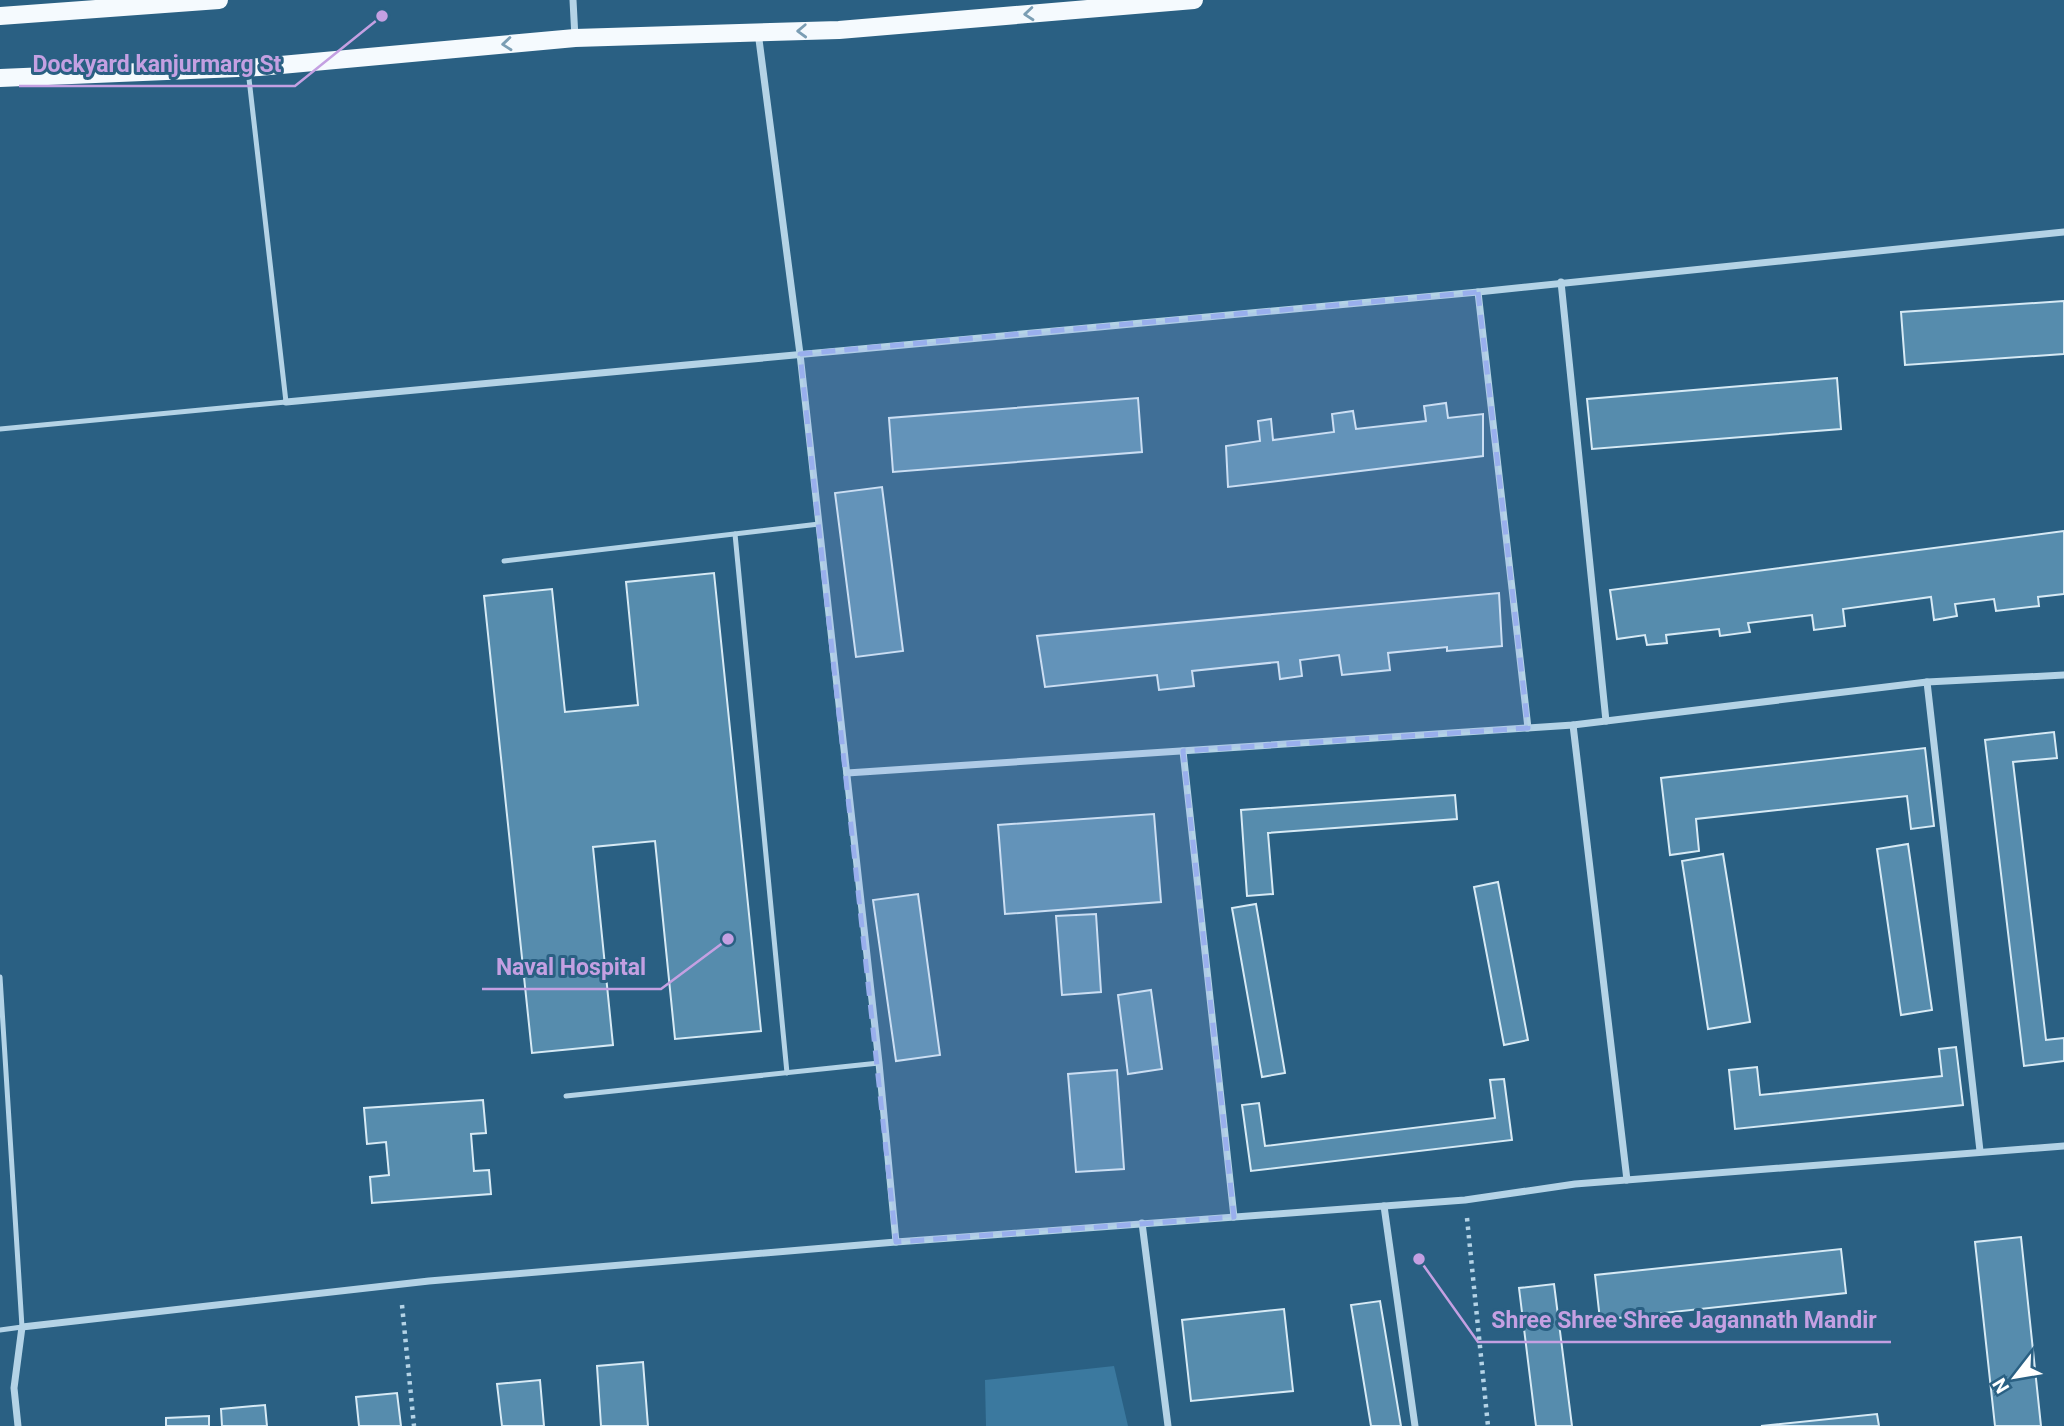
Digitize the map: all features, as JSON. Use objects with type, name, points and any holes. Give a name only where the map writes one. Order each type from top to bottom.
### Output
[{"type":"main road","points":[[0,16],[219,0]]},
{"type":"main road","points":[[0,78],[248,67],[575,38],[839,30],[1194,0]]},
{"type":"street","points":[[573,0],[575,38]]},
{"type":"street","points":[[758,32],[800,354],[879,1063],[896,1241]]},
{"type":"street","points":[[286,402],[1478,292],[2064,232]]},
{"type":"street","points":[[1561,282],[1606,722]]},
{"type":"street","points":[[1478,292],[1528,728]]},
{"type":"street","points":[[847,773],[1573,725],[1927,682],[2064,675]]},
{"type":"street","points":[[1927,682],[1980,1151]]},
{"type":"street","points":[[1573,725],[1627,1180]]},
{"type":"street","points":[[1182,751],[1234,1217]]},
{"type":"street","points":[[18,1426],[14,1388],[22,1327],[400,1283],[896,1241],[1465,1200],[1575,1184],[2064,1146]]},
{"type":"street","points":[[1384,1206],[1415,1426]]},
{"type":"street","points":[[1142,1223],[1168,1426]]},
{"type":"lane","points":[[0,429],[286,402],[248,67]]},
{"type":"lane","points":[[504,561],[819,524]]},
{"type":"lane","points":[[735,534],[787,1073]]},
{"type":"lane","points":[[0,977],[22,1327],[0,1330]]},
{"type":"lane","points":[[566,1096],[879,1063]]},
{"type":"path","points":[[1465,1200],[1488,1426]]},
{"type":"path","points":[[400,1283],[414,1426]]},
{"type":"highlighted area","points":[[1478,292],[1528,728],[1183,751],[1234,1217],[896,1242],[800,354]]},
{"type":"shaded area","points":[[1114,1366],[1128,1426],[986,1426],[985,1380]]},
{"type":"building","points":[[2064,301],[2064,354],[1905,365],[1901,312]]},
{"type":"building","points":[[1837,378],[1841,429],[1592,449],[1587,399]]},
{"type":"building","points":[[1138,398],[1142,452],[893,472],[889,418]]},
{"type":"building","points":[[1446,403],[1448,418],[1483,414],[1483,456],[1228,487],[1226,446],[1260,441],[1258,421],[1271,419],[1273,440],[1334,432],[1332,414],[1353,411],[1356,429],[1426,421],[1424,406]]},
{"type":"building","points":[[882,487],[903,651],[856,657],[835,493]]},
{"type":"building","points":[[2064,531],[2064,594],[2038,597],[2039,606],[1996,611],[1994,599],[1955,604],[1957,616],[1934,620],[1931,597],[1843,609],[1845,626],[1814,630],[1812,615],[1748,623],[1750,632],[1720,636],[1719,629],[1666,635],[1667,643],[1647,645],[1645,635],[1617,639],[1610,590]]},
{"type":"building","points":[[714,573],[761,1031],[675,1039],[655,841],[593,847],[613,1045],[532,1053],[484,596],[552,589],[565,712],[638,705],[626,582]]},
{"type":"building","points":[[1499,593],[1502,646],[1447,651],[1447,647],[1388,653],[1390,670],[1342,675],[1339,655],[1300,660],[1302,676],[1280,679],[1278,662],[1192,671],[1194,686],[1159,690],[1157,675],[1045,687],[1037,636]]},
{"type":"building","points":[[2054,732],[2057,758],[2013,762],[2046,1040],[2064,1038],[2064,1061],[2024,1066],[1985,740]]},
{"type":"building","points":[[1925,748],[1934,826],[1911,829],[1907,796],[1696,819],[1699,851],[1670,855],[1661,778]]},
{"type":"building","points":[[1455,795],[1457,819],[1268,833],[1273,894],[1247,896],[1241,810]]},
{"type":"building","points":[[1154,814],[1161,902],[1005,914],[998,825]]},
{"type":"building","points":[[1908,844],[1932,1010],[1901,1015],[1877,849]]},
{"type":"building","points":[[1723,854],[1750,1022],[1708,1029],[1682,861]]},
{"type":"building","points":[[1498,882],[1528,1040],[1504,1045],[1474,887]]},
{"type":"building","points":[[918,894],[940,1055],[896,1061],[873,900]]},
{"type":"building","points":[[1256,904],[1285,1073],[1262,1077],[1232,908]]},
{"type":"building","points":[[1096,914],[1101,992],[1062,995],[1056,916]]},
{"type":"building","points":[[1151,990],[1162,1069],[1128,1074],[1118,995]]},
{"type":"building","points":[[1956,1047],[1963,1105],[1735,1129],[1729,1070],[1757,1067],[1760,1095],[1942,1076],[1939,1049]]},
{"type":"building","points":[[1117,1070],[1124,1169],[1076,1172],[1068,1074]]},
{"type":"building","points":[[1504,1079],[1512,1140],[1251,1171],[1242,1105],[1259,1103],[1265,1146],[1495,1118],[1490,1080]]},
{"type":"building","points":[[483,1100],[486,1133],[471,1134],[474,1171],[489,1170],[491,1194],[372,1203],[370,1177],[389,1175],[386,1142],[367,1144],[364,1108]]},
{"type":"building","points":[[2021,1237],[2041,1426],[1995,1426],[1975,1242]]},
{"type":"building","points":[[1841,1249],[1846,1293],[1600,1320],[1595,1275]]},
{"type":"building","points":[[1554,1284],[1572,1426],[1536,1426],[1519,1288]]},
{"type":"building","points":[[1380,1301],[1401,1426],[1371,1426],[1351,1305]]},
{"type":"building","points":[[1284,1309],[1293,1391],[1191,1401],[1182,1320]]},
{"type":"building","points":[[643,1362],[648,1426],[601,1426],[597,1366]]},
{"type":"building","points":[[540,1380],[544,1426],[502,1426],[497,1384]]},
{"type":"building","points":[[397,1393],[401,1426],[359,1426],[356,1397]]},
{"type":"building","points":[[265,1405],[267,1426],[222,1426],[221,1409]]},
{"type":"building","points":[[1877,1414],[1879,1426],[1761,1426]]},
{"type":"building","points":[[209,1416],[209,1426],[166,1426],[166,1418]]},
{"type":"place","name":"Dockyard kanjurmarg St","points":[[382,16]]},
{"type":"place","name":"Naval Hospital","points":[[728,939]]},
{"type":"place","name":"Shree Shree Shree Jagannath Mandir","points":[[1419,1259]]}]
